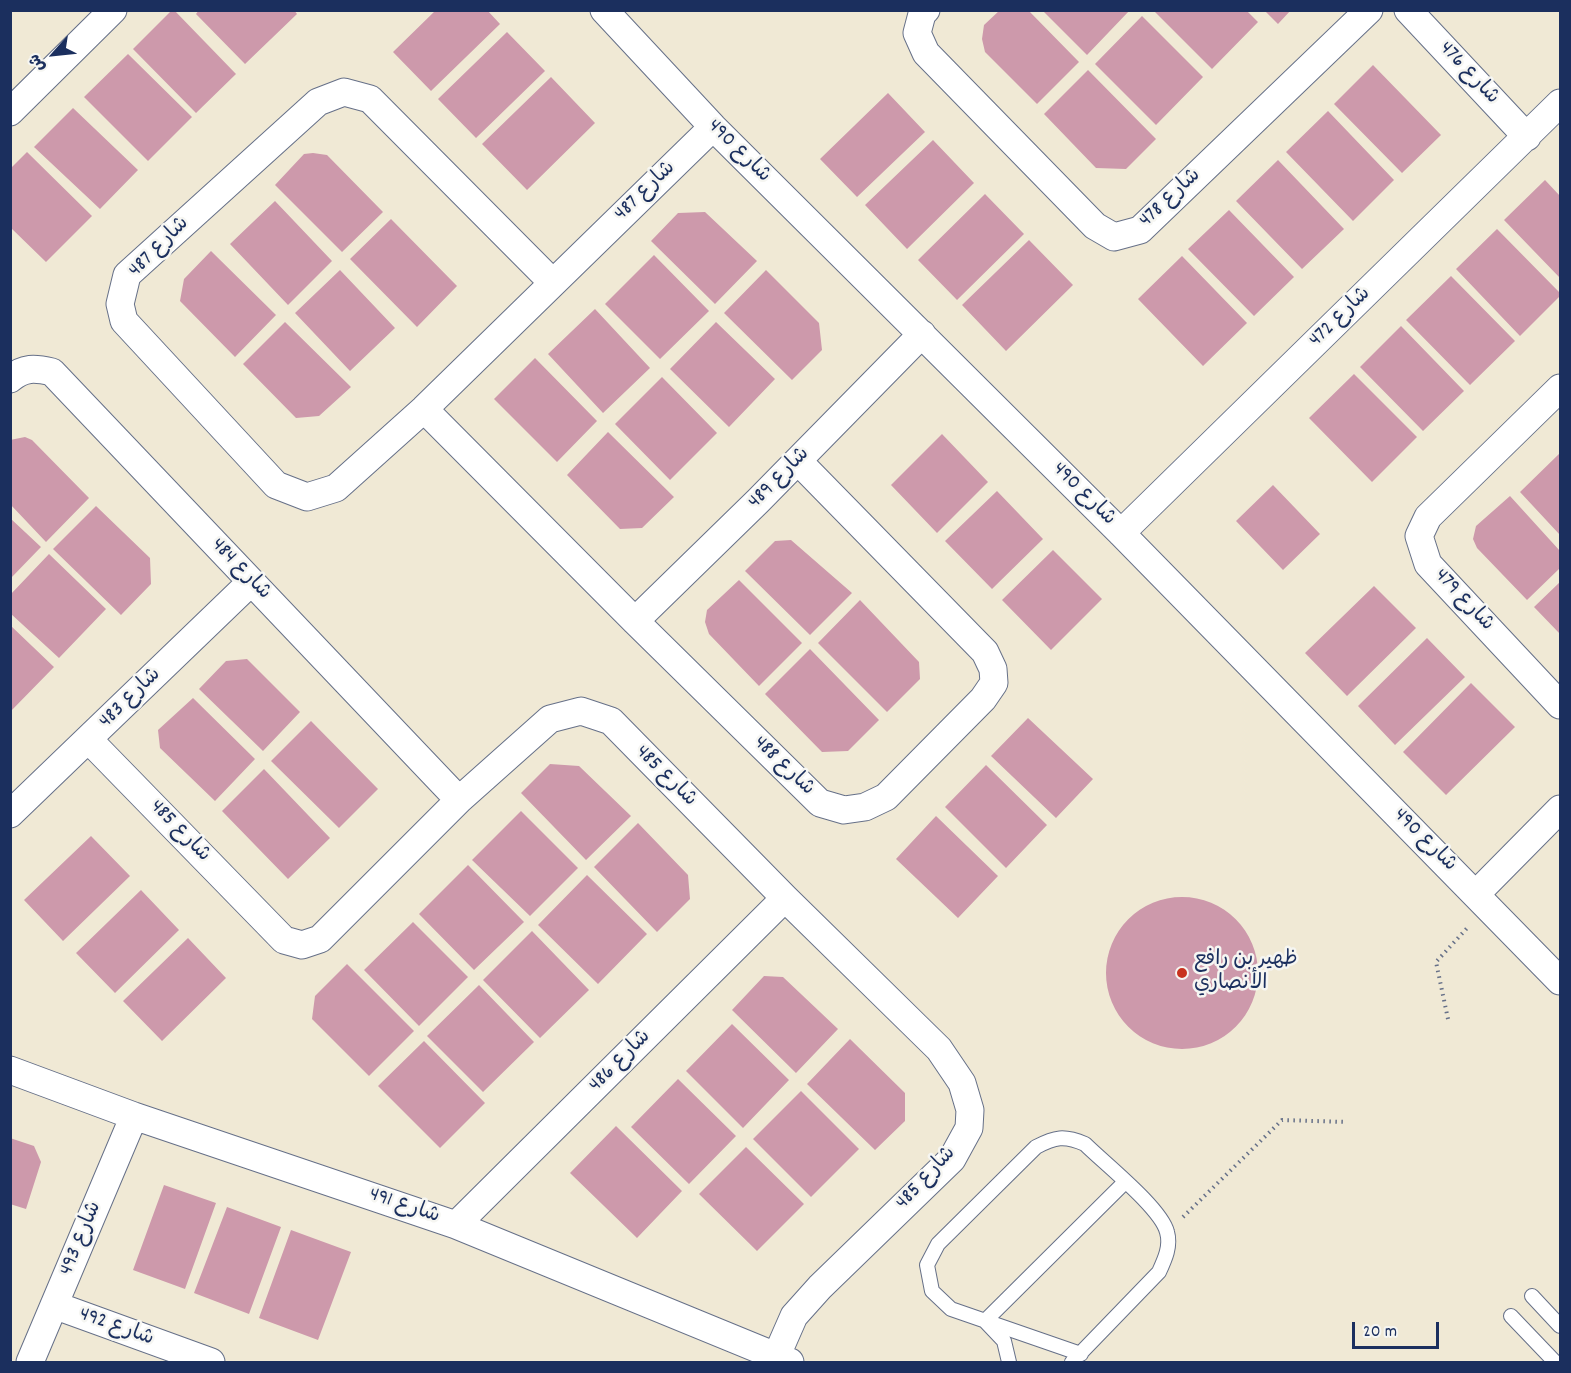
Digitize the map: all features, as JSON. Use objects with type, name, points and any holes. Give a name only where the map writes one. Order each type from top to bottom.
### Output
[{"type":"street","points":[[10,112],[113,10]]},
{"type":"street","name":"شارع 490","points":[[604,10],[713,127],[1121,533],[1560,981]]},
{"type":"street","name":"شارع 478","points":[[926,10],[922,14],[917,33],[926,53],[1095,226],[1114,237],[1140,230],[1370,10]]},
{"type":"street","name":"شارع 476","points":[[1408,10],[1527,137]]},
{"type":"street","name":"شارع 487","points":[[552,282],[370,99],[344,92],[318,102],[128,275],[120,304],[124,321],[276,485],[307,497],[336,488],[424,409],[713,127]]},
{"type":"street","name":"شارع 472","points":[[1121,533],[1560,103]]},
{"type":"street","name":"شارع 489","points":[[635,621],[798,461],[922,334]]},
{"type":"street","name":"شارع 484","points":[[10,379],[24,370],[34,368],[52,372],[459,800]]},
{"type":"street","name":"شارع 479","points":[[1560,388],[1428,517],[1419,536],[1428,564],[1560,705]]},
{"type":"street","name":"شارع 488","points":[[424,409],[820,803],[844,810],[865,807],[886,797],[983,699],[994,683],[993,669],[985,652],[798,461]]},
{"type":"street","name":"شارع 483","points":[[10,814],[251,582]]},
{"type":"street","name":"شارع 485","points":[[89,740],[284,940],[302,945],[320,939],[459,800],[550,719],[581,711],[611,721],[785,898],[939,1049],[962,1083],[970,1110],[969,1128],[952,1159],[820,1287],[794,1316],[783,1360]]},
{"type":"street","points":[[1482,900],[1560,810]]},
{"type":"street","name":"شارع 486","points":[[456,1225],[785,898]]},
{"type":"street","name":"شارع 491","points":[[10,1070],[134,1116],[456,1225],[783,1360]]},
{"type":"street","name":"شارع 493","points":[[30,1362],[134,1116]]},
{"type":"street","name":"شارع 492","points":[[54,1305],[211,1362]]},
{"type":"lane","points":[[1070,1138],[1084,1144],[1155,1211],[1167,1232],[1168,1253],[1159,1272],[1076,1358],[951,1309],[932,1291],[927,1265],[938,1244],[1036,1148],[1052,1139],[1070,1138]]},
{"type":"lane","points":[[985,1321],[1125,1182]]},
{"type":"lane","points":[[1532,1296],[1560,1326]]},
{"type":"lane","points":[[1511,1316],[1556,1362]]},
{"type":"lane","points":[[985,1321],[1004,1341],[1009,1362]]},
{"type":"path","points":[[1448,1018],[1436,962],[1482,900]]},
{"type":"path","points":[[1167,1232],[1282,1120],[1347,1122]]},
{"type":"building","points":[[172,10],[236,74],[196,113],[133,49]]},
{"type":"building","points":[[199,10],[294,10],[297,14],[245,64],[196,14]]},
{"type":"building","points":[[436,10],[487,10],[500,24],[431,91],[393,52]]},
{"type":"building","points":[[1000,10],[1028,10],[1079,62],[1037,104],[985,52],[982,39],[984,25]]},
{"type":"building","points":[[1042,10],[1130,10],[1087,55]]},
{"type":"building","points":[[1153,10],[1246,10],[1258,22],[1212,69]]},
{"type":"building","points":[[1264,10],[1291,10],[1278,24]]},
{"type":"building","points":[[1142,16],[1203,77],[1156,125],[1095,64]]},
{"type":"building","points":[[507,32],[545,71],[476,138],[438,99]]},
{"type":"building","points":[[128,54],[192,117],[148,161],[84,97]]},
{"type":"building","points":[[1373,65],[1441,135],[1402,173],[1334,104]]},
{"type":"building","points":[[1088,70],[1156,139],[1126,169],[1096,168],[1044,114]]},
{"type":"building","points":[[551,77],[595,123],[527,190],[482,144]]},
{"type":"building","points":[[888,93],[925,132],[857,197],[820,159]]},
{"type":"building","points":[[73,108],[138,170],[100,209],[34,147]]},
{"type":"building","points":[[1328,111],[1394,180],[1353,221],[1286,152]]},
{"type":"building","points":[[933,140],[974,183],[907,249],[865,205]]},
{"type":"building","points":[[27,152],[92,216],[46,262],[10,227],[10,169]]},
{"type":"building","points":[[304,154],[327,155],[383,212],[342,252],[275,185]]},
{"type":"building","points":[[1278,160],[1344,229],[1302,269],[1236,201]]},
{"type":"building","points":[[1545,180],[1560,196],[1560,278],[1504,220]]},
{"type":"building","points":[[985,194],[1024,234],[957,300],[918,260]]},
{"type":"building","points":[[275,201],[332,261],[288,305],[230,244]]},
{"type":"building","points":[[1229,210],[1294,277],[1254,316],[1188,249]]},
{"type":"building","points":[[705,212],[757,261],[715,304],[651,241],[678,213]]},
{"type":"building","points":[[391,219],[457,286],[417,327],[350,259]]},
{"type":"building","points":[[1497,229],[1560,293],[1560,296],[1520,336],[1456,269]]},
{"type":"building","points":[[1029,240],[1073,285],[1006,351],[962,305]]},
{"type":"building","points":[[211,251],[276,315],[235,357],[180,301],[184,279]]},
{"type":"building","points":[[654,255],[709,311],[660,359],[605,304]]},
{"type":"building","points":[[1182,256],[1247,323],[1203,366],[1138,299]]},
{"type":"building","points":[[340,270],[395,328],[350,371],[295,313]]},
{"type":"building","points":[[766,270],[819,323],[822,350],[792,380],[724,313]]},
{"type":"building","points":[[1451,276],[1515,341],[1470,385],[1406,320]]},
{"type":"building","points":[[595,309],[650,368],[603,413],[548,354]]},
{"type":"building","points":[[285,322],[351,387],[319,416],[296,418],[243,364]]},
{"type":"building","points":[[716,322],[775,379],[729,427],[670,369]]},
{"type":"building","points":[[1401,326],[1464,391],[1423,431],[1360,367]]},
{"type":"building","points":[[535,358],[597,421],[557,462],[494,399]]},
{"type":"building","points":[[1354,374],[1417,437],[1372,482],[1309,418]]},
{"type":"building","points":[[662,377],[717,433],[670,480],[615,424]]},
{"type":"building","points":[[608,432],[674,497],[642,528],[620,529],[567,475]]},
{"type":"building","points":[[942,434],[988,482],[937,533],[891,485]]},
{"type":"building","points":[[25,437],[32,440],[89,498],[46,542],[10,504],[10,440]]},
{"type":"building","points":[[1560,453],[1560,535],[1520,492]]},
{"type":"building","points":[[1273,485],[1320,534],[1283,570],[1236,521]]},
{"type":"building","points":[[997,491],[1043,539],[992,589],[945,541]]},
{"type":"building","points":[[1510,496],[1560,551],[1560,568],[1527,600],[1477,548],[1473,539],[1476,526]]},
{"type":"building","points":[[96,506],[150,558],[151,584],[121,615],[53,549]]},
{"type":"building","points":[[10,518],[41,547],[10,579]]},
{"type":"building","points":[[791,540],[852,593],[810,635],[745,571],[775,541]]},
{"type":"building","points":[[1053,550],[1102,599],[1051,650],[1002,600]]},
{"type":"building","points":[[49,554],[106,609],[59,658],[10,613],[10,595]]},
{"type":"building","points":[[739,580],[802,643],[759,686],[709,634],[705,622],[707,610]]},
{"type":"building","points":[[1560,582],[1560,634],[1534,607]]},
{"type":"building","points":[[1374,586],[1416,628],[1347,696],[1305,653]]},
{"type":"building","points":[[860,600],[919,662],[920,679],[887,712],[818,643]]},
{"type":"building","points":[[10,625],[54,667],[10,712]]},
{"type":"building","points":[[1427,638],[1465,677],[1395,745],[1358,706]]},
{"type":"building","points":[[810,649],[879,720],[848,751],[822,752],[765,694]]},
{"type":"building","points":[[247,659],[300,712],[263,751],[199,689],[226,661]]},
{"type":"building","points":[[1471,683],[1515,727],[1446,795],[1403,752]]},
{"type":"building","points":[[193,698],[255,759],[215,801],[160,748],[158,730]]},
{"type":"building","points":[[1028,718],[1093,779],[1056,818],[991,756]]},
{"type":"building","points":[[311,721],[378,789],[339,828],[271,761]]},
{"type":"building","points":[[550,764],[579,766],[631,816],[586,860],[521,793]]},
{"type":"building","points":[[986,765],[1047,825],[1006,868],[945,807]]},
{"type":"building","points":[[264,769],[330,838],[288,879],[222,811]]},
{"type":"building","points":[[521,811],[578,868],[530,916],[472,860]]},
{"type":"building","points":[[936,816],[998,876],[958,918],[896,859]]},
{"type":"building","points":[[638,823],[688,875],[690,899],[657,932],[594,867]]},
{"type":"building","points":[[91,836],[130,876],[63,941],[24,900]]},
{"type":"building","points":[[468,865],[524,922],[474,970],[419,914]]},
{"type":"building","points":[[587,875],[647,934],[598,984],[538,925]]},
{"type":"building","points":[[141,890],[179,930],[115,993],[76,953]]},
{"type":"building","name":"ظهير بن رافع الأنصاري","points":[[1182,897],[1197,898],[1211,903],[1236,919],[1252,944],[1257,958],[1257,988],[1252,1002],[1236,1027],[1211,1043],[1197,1048],[1182,1049],[1167,1048],[1153,1043],[1128,1027],[1112,1002],[1107,988],[1106,973],[1107,958],[1112,944],[1128,919],[1153,903],[1167,898]]},
{"type":"building","points":[[413,922],[468,977],[419,1026],[364,970]]},
{"type":"building","points":[[532,931],[589,990],[540,1038],[483,980]]},
{"type":"building","points":[[188,938],[226,978],[162,1041],[123,1001]]},
{"type":"building","points":[[347,964],[414,1031],[369,1076],[312,1019],[315,996]]},
{"type":"building","points":[[764,976],[783,977],[838,1029],[796,1073],[732,1010]]},
{"type":"building","points":[[479,985],[534,1042],[483,1092],[427,1036]]},
{"type":"building","points":[[732,1024],[789,1080],[743,1128],[686,1071]]},
{"type":"building","points":[[850,1039],[905,1093],[905,1121],[875,1150],[807,1084]]},
{"type":"building","points":[[424,1041],[485,1103],[440,1148],[378,1086]]},
{"type":"building","points":[[678,1079],[736,1136],[689,1184],[631,1127]]},
{"type":"building","points":[[801,1091],[859,1149],[811,1197],[753,1139]]},
{"type":"building","points":[[616,1126],[682,1191],[637,1238],[570,1173]]},
{"type":"building","points":[[10,1138],[34,1146],[41,1162],[26,1209],[10,1204]]},
{"type":"building","points":[[746,1147],[804,1204],[757,1251],[699,1194]]},
{"type":"building","points":[[164,1185],[216,1203],[185,1289],[133,1270]]},
{"type":"building","points":[[227,1207],[281,1227],[249,1314],[194,1293]]},
{"type":"building","points":[[291,1230],[351,1252],[318,1340],[259,1318]]},
{"type":"place","name":"ظهير بن رافع الأنصاري","points":[[1182,973]]}]
